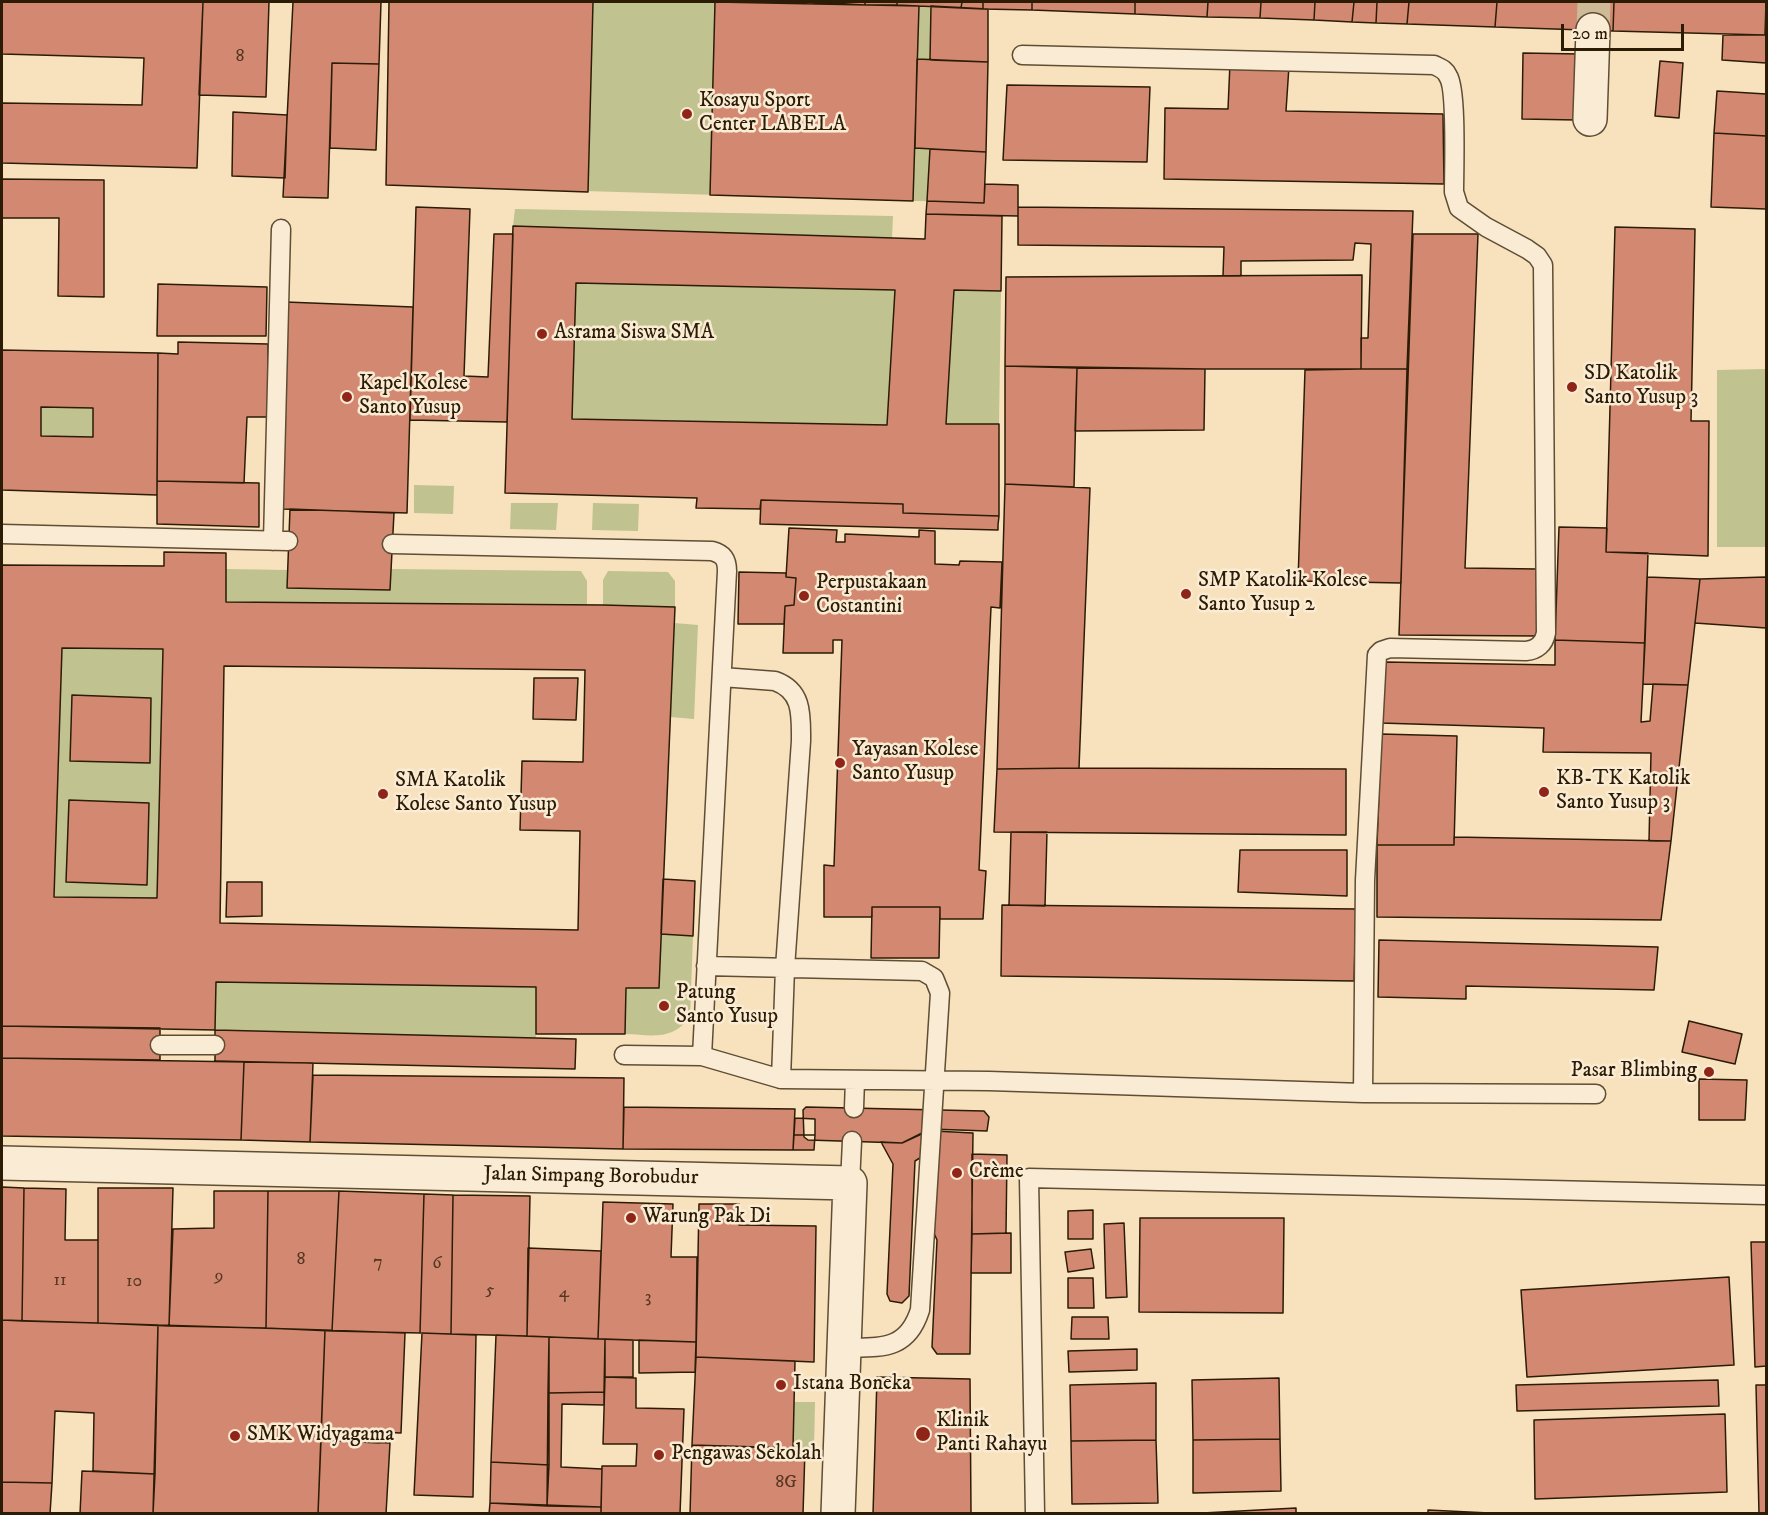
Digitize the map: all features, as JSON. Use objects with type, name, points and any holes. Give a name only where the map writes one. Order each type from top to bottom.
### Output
[{"type":"street","points":[[1590,119],[1593,30]]},
{"type":"street","name":"Jalan Simpang Borobudur","points":[[2,1163],[850,1183]]},
{"type":"street","points":[[838,1514],[850,1183]]},
{"type":"lane","points":[[1022,55],[1434,65],[1442,68],[1448,75],[1453,92],[1454,192],[1459,208],[1486,227],[1527,249],[1537,256],[1543,266],[1546,633],[1544,641],[1533,650],[1526,651],[1390,648],[1377,655],[1365,880],[1363,1093]]},
{"type":"lane","points":[[2,534],[281,541],[281,229]]},
{"type":"lane","points":[[392,544],[712,551],[725,558],[727,571],[702,1056]]},
{"type":"lane","points":[[722,677],[775,681],[783,684],[791,690],[800,710],[801,741],[785,968],[781,1079]]},
{"type":"lane","points":[[706,966],[922,971],[934,978],[940,993],[920,1310],[915,1326],[899,1342],[878,1348],[844,1348]]},
{"type":"lane","points":[[160,1045],[215,1045]]},
{"type":"lane","points":[[624,1055],[702,1056],[781,1079],[1363,1093],[1596,1094]]},
{"type":"lane","points":[[854,1108],[855,1080]]},
{"type":"lane","points":[[850,1183],[852,1141]]},
{"type":"lane","points":[[1035,1514],[1029,1178],[1767,1196]]},
{"type":"green space","name":"Kosayu Sport Center LABELA","points":[[389,2],[749,2],[988,9],[984,203],[386,185]]},
{"type":"green space","points":[[515,209],[893,216],[892,238],[513,226]]},
{"type":"green space","points":[[576,283],[895,290],[887,425],[572,419]]},
{"type":"green space","points":[[954,290],[1001,291],[999,424],[946,424]]},
{"type":"green space","points":[[1766,369],[1766,547],[1717,547],[1717,370]]},
{"type":"green space","points":[[41,407],[93,408],[93,437],[41,436]]},
{"type":"green space","points":[[414,485],[454,486],[453,514],[414,513]]},
{"type":"green space","points":[[511,503],[558,503],[556,530],[510,529]]},
{"type":"green space","points":[[593,503],[639,504],[638,531],[592,530]]},
{"type":"green space","points":[[226,569],[287,570],[288,588],[389,590],[391,569],[581,571],[587,581],[587,604],[226,602]]},
{"type":"green space","points":[[608,571],[668,572],[675,581],[675,607],[603,605],[603,580]]},
{"type":"green space","points":[[674,623],[698,625],[694,719],[670,717]]},
{"type":"green space","points":[[62,648],[163,649],[157,898],[54,897]]},
{"type":"green space","points":[[661,934],[693,936],[690,1017],[683,1025],[669,1033],[661,1035],[625,1034],[626,988],[659,988]]},
{"type":"green space","points":[[216,982],[536,987],[536,1038],[215,1030]]},
{"type":"green space","points":[[794,1402],[815,1402],[814,1449],[793,1448]]},
{"type":"building","points":[[2,2],[203,2],[197,168],[2,163],[2,103],[142,105],[144,58],[2,54]]},
{"type":"building","points":[[203,2],[269,2],[266,97],[199,95]]},
{"type":"building","points":[[293,2],[381,2],[379,64],[332,63],[328,198],[283,197]]},
{"type":"building","points":[[389,2],[593,2],[588,192],[386,185]]},
{"type":"building","points":[[715,2],[919,6],[913,201],[710,195]]},
{"type":"building","points":[[806,2],[865,2],[865,5]]},
{"type":"building","points":[[865,2],[897,2],[897,5],[865,5]]},
{"type":"building","points":[[897,2],[962,2],[961,8],[897,5]]},
{"type":"building","points":[[962,2],[983,2],[983,9],[961,8]]},
{"type":"building","points":[[983,2],[1032,2],[1032,10],[983,9]]},
{"type":"building","points":[[1032,2],[1135,2],[1135,14],[1032,10]]},
{"type":"building","points":[[1135,2],[1208,2],[1207,17],[1135,14]]},
{"type":"building","points":[[1208,2],[1261,2],[1260,18],[1207,17]]},
{"type":"building","points":[[1261,2],[1315,2],[1314,20],[1260,18]]},
{"type":"building","points":[[1315,2],[1354,2],[1352,22],[1314,20]]},
{"type":"building","points":[[1354,2],[1377,2],[1376,23],[1352,22]]},
{"type":"building","points":[[1377,2],[1409,2],[1407,24],[1376,23]]},
{"type":"building","points":[[1409,2],[1497,2],[1495,27],[1407,24]]},
{"type":"building","points":[[1497,2],[1614,2],[1613,31],[1495,27]]},
{"type":"building","points":[[1614,2],[1766,2],[1765,35],[1613,31]]},
{"type":"building","points":[[931,6],[988,9],[988,62],[930,60]]},
{"type":"building","points":[[1723,35],[1766,35],[1766,63],[1722,60]]},
{"type":"building","points":[[1523,53],[1580,54],[1577,120],[1522,119]]},
{"type":"building","points":[[917,59],[988,62],[986,152],[915,148]]},
{"type":"building","points":[[1660,61],[1683,63],[1679,118],[1655,116]]},
{"type":"building","points":[[332,63],[379,64],[376,150],[330,148]]},
{"type":"building","points":[[1230,63],[1289,66],[1286,111],[1443,114],[1444,184],[1164,179],[1165,108],[1228,109]]},
{"type":"building","points":[[1007,85],[1150,87],[1147,162],[1003,160]]},
{"type":"building","points":[[1717,91],[1766,94],[1766,136],[1714,133]]},
{"type":"building","points":[[233,112],[287,115],[285,178],[232,176]]},
{"type":"building","points":[[1714,133],[1766,136],[1766,209],[1711,207]]},
{"type":"building","points":[[930,149],[986,152],[984,203],[927,201]]},
{"type":"building","points":[[2,179],[104,180],[104,297],[58,296],[59,218],[2,218]]},
{"type":"building","points":[[985,184],[1018,185],[1018,216],[926,214],[927,201],[984,203]]},
{"type":"building","points":[[416,207],[470,209],[464,376],[488,377],[494,234],[513,234],[507,422],[410,420]]},
{"type":"building","points":[[1018,207],[1413,211],[1407,369],[1361,369],[1361,338],[1368,338],[1371,244],[1355,243],[1353,260],[1241,261],[1241,276],[1223,276],[1224,247],[1018,245]]},
{"type":"building","name":"Asrama Siswa SMA","points":[[926,214],[1002,216],[1001,291],[954,290],[946,424],[999,424],[999,516],[903,513],[903,504],[761,500],[760,509],[696,508],[697,498],[505,493],[513,226],[925,239]],"holes":[[[576,283],[895,290],[887,425],[572,419]]]},
{"type":"building","points":[[1615,227],[1695,229],[1691,421],[1709,421],[1708,556],[1606,552]]},
{"type":"building","points":[[1413,234],[1478,234],[1465,568],[1537,569],[1537,636],[1399,635]]},
{"type":"building","points":[[1362,275],[1361,369],[1005,366],[1006,277]]},
{"type":"building","points":[[158,284],[267,287],[266,336],[157,336]]},
{"type":"building","name":"Kapel Kolese Santo Yusup","points":[[286,302],[413,307],[407,513],[282,509]]},
{"type":"building","points":[[178,342],[268,344],[268,417],[247,417],[244,483],[157,481],[158,353],[178,354]]},
{"type":"building","points":[[2,350],[158,353],[157,495],[2,490]],"holes":[[[41,407],[93,408],[93,437],[41,436]]]},
{"type":"building","points":[[1005,366],[1077,368],[1074,487],[1005,484]]},
{"type":"building","points":[[1077,368],[1205,369],[1204,430],[1075,431]]},
{"type":"building","points":[[1407,369],[1401,583],[1298,581],[1305,370]]},
{"type":"building","points":[[157,481],[259,483],[259,527],[157,524]]},
{"type":"building","points":[[1005,484],[1090,488],[1079,768],[997,769]]},
{"type":"building","points":[[761,500],[903,504],[903,513],[999,516],[998,530],[760,524]]},
{"type":"building","points":[[290,509],[394,513],[390,590],[287,588]]},
{"type":"building","points":[[1559,527],[1607,528],[1606,552],[1648,553],[1645,643],[1555,640]]},
{"type":"building","points":[[789,528],[837,530],[836,542],[845,542],[845,534],[919,537],[919,530],[935,531],[935,564],[959,565],[960,561],[1002,562],[1000,608],[991,607],[979,870],[986,871],[983,919],[940,919],[940,907],[872,907],[872,917],[824,917],[824,865],[834,866],[842,640],[833,640],[833,653],[783,653],[785,606],[794,605],[796,578],[786,577]]},
{"type":"building","points":[[164,552],[226,553],[226,602],[675,607],[659,988],[626,988],[625,1034],[536,1034],[536,987],[216,982],[215,1030],[2,1026],[2,565],[164,566]],"holes":[[[62,648],[163,649],[157,898],[54,897]],[[224,666],[585,670],[583,762],[522,761],[520,830],[580,831],[578,930],[220,923]]]},
{"type":"building","points":[[739,572],[786,573],[786,577],[796,578],[794,605],[785,606],[784,624],[738,624]]},
{"type":"building","points":[[1647,577],[1700,579],[1688,685],[1643,684]]},
{"type":"building","points":[[1766,577],[1766,628],[1695,623],[1700,579]]},
{"type":"building","points":[[1555,640],[1645,643],[1641,722],[1650,721],[1653,684],[1688,685],[1671,841],[1649,841],[1651,753],[1543,752],[1544,728],[1380,723],[1385,662],[1555,665]]},
{"type":"building","points":[[534,678],[578,678],[576,720],[533,719]]},
{"type":"building","points":[[72,695],[151,698],[150,763],[70,761]]},
{"type":"building","points":[[1381,734],[1457,736],[1454,845],[1377,845]]},
{"type":"building","points":[[997,769],[1346,769],[1346,835],[994,832]]},
{"type":"building","points":[[69,800],[149,803],[147,885],[66,882]]},
{"type":"building","points":[[1011,832],[1047,832],[1045,906],[1009,905]]},
{"type":"building","points":[[1454,837],[1671,841],[1661,920],[1377,917],[1377,845],[1454,845]]},
{"type":"building","points":[[1240,850],[1347,850],[1347,896],[1238,892]]},
{"type":"building","points":[[663,879],[695,881],[693,936],[661,934]]},
{"type":"building","points":[[227,882],[262,882],[262,916],[226,917]]},
{"type":"building","points":[[1002,905],[1356,909],[1354,981],[1001,976]]},
{"type":"building","points":[[872,907],[940,907],[939,958],[871,958]]},
{"type":"building","points":[[1379,940],[1658,947],[1654,990],[1466,986],[1466,999],[1378,997]]},
{"type":"building","points":[[1689,1021],[1742,1034],[1735,1064],[1682,1052]]},
{"type":"building","points":[[2,1026],[160,1028],[160,1060],[2,1058]]},
{"type":"building","points":[[215,1030],[576,1039],[575,1069],[215,1061]]},
{"type":"building","points":[[2,1058],[244,1062],[241,1140],[2,1136]]},
{"type":"building","points":[[244,1062],[313,1063],[310,1142],[241,1140]]},
{"type":"building","points":[[313,1075],[624,1078],[623,1149],[310,1142]]},
{"type":"building","points":[[1699,1079],[1747,1080],[1745,1120],[1699,1120]]},
{"type":"building","points":[[624,1107],[795,1109],[793,1150],[623,1149]]},
{"type":"building","points":[[806,1107],[984,1111],[989,1117],[987,1131],[930,1129],[902,1143],[808,1140],[804,1137],[803,1110]]},
{"type":"building","points":[[795,1118],[815,1119],[815,1135],[794,1135]]},
{"type":"building","points":[[934,1131],[973,1133],[970,1354],[937,1354],[932,1347],[937,1240],[929,1222]]},
{"type":"building","points":[[926,1132],[923,1156],[915,1161],[909,1296],[902,1303],[890,1301],[887,1294],[893,1164],[881,1142],[902,1143]]},
{"type":"building","points":[[794,1135],[815,1135],[814,1150],[793,1150]]},
{"type":"building","points":[[972,1154],[1007,1155],[1006,1233],[972,1234]]},
{"type":"building","points":[[2,1187],[24,1188],[22,1321],[2,1320]]},
{"type":"building","points":[[24,1188],[66,1189],[65,1240],[98,1240],[98,1323],[22,1321]]},
{"type":"building","points":[[98,1188],[173,1188],[169,1326],[98,1323]]},
{"type":"building","points":[[214,1191],[268,1191],[266,1328],[169,1326],[173,1229],[214,1228]]},
{"type":"building","points":[[268,1191],[339,1191],[332,1331],[266,1328]]},
{"type":"building","points":[[339,1191],[424,1194],[420,1333],[332,1331]]},
{"type":"building","points":[[424,1194],[453,1195],[451,1334],[420,1333]]},
{"type":"building","points":[[453,1195],[530,1196],[527,1336],[451,1334]]},
{"type":"building","points":[[603,1202],[673,1204],[671,1257],[697,1257],[696,1342],[598,1339]]},
{"type":"building","points":[[699,1204],[739,1204],[739,1225],[816,1226],[814,1362],[696,1357]]},
{"type":"building","points":[[1093,1210],[1093,1239],[1068,1239],[1068,1211]]},
{"type":"building","points":[[1140,1218],[1284,1218],[1283,1313],[1139,1312]]},
{"type":"building","points":[[1124,1223],[1127,1297],[1106,1298],[1104,1224]]},
{"type":"building","points":[[1011,1233],[1011,1273],[971,1273],[972,1234]]},
{"type":"building","points":[[1751,1242],[1766,1242],[1766,1366],[1755,1367]]},
{"type":"building","points":[[528,1248],[601,1251],[598,1339],[527,1336]]},
{"type":"building","points":[[1091,1249],[1094,1268],[1068,1272],[1065,1252]]},
{"type":"building","points":[[1729,1277],[1734,1365],[1527,1377],[1521,1290]]},
{"type":"building","points":[[1068,1278],[1093,1278],[1094,1308],[1068,1308]]},
{"type":"building","points":[[1072,1317],[1108,1317],[1109,1339],[1071,1339]]},
{"type":"building","points":[[2,1320],[158,1325],[155,1474],[93,1471],[94,1413],[55,1411],[52,1483],[2,1482]]},
{"type":"building","points":[[158,1325],[325,1330],[318,1514],[153,1514]]},
{"type":"building","points":[[325,1330],[405,1333],[401,1433],[379,1432],[379,1443],[321,1440]]},
{"type":"building","points":[[422,1333],[476,1335],[473,1497],[414,1495]]},
{"type":"building","points":[[496,1335],[549,1337],[549,1465],[491,1462]]},
{"type":"building","points":[[549,1337],[605,1339],[604,1392],[548,1393]]},
{"type":"building","points":[[605,1339],[633,1340],[633,1377],[605,1377]]},
{"type":"building","points":[[639,1340],[696,1342],[695,1372],[639,1373]]},
{"type":"building","points":[[1137,1349],[1137,1370],[1069,1372],[1068,1351]]},
{"type":"building","points":[[696,1357],[795,1361],[793,1448],[692,1445]]},
{"type":"building","name":"Pengawas Sekolah","points":[[605,1377],[636,1378],[636,1408],[684,1409],[680,1514],[601,1514],[602,1466],[636,1466],[637,1444],[603,1444]]},
{"type":"building","name":"Klinik Panti Rahayu","points":[[877,1377],[970,1379],[971,1514],[873,1514]]},
{"type":"building","points":[[1279,1378],[1280,1439],[1193,1440],[1192,1380]]},
{"type":"building","points":[[1718,1380],[1719,1406],[1517,1411],[1516,1385]]},
{"type":"building","points":[[1156,1383],[1156,1440],[1071,1441],[1070,1385]]},
{"type":"building","points":[[1756,1385],[1766,1385],[1766,1514],[1759,1514]]},
{"type":"building","points":[[604,1392],[604,1405],[562,1404],[561,1467],[602,1469],[601,1507],[547,1506],[548,1393]]},
{"type":"building","points":[[1725,1414],[1727,1492],[1535,1499],[1534,1420]]},
{"type":"building","points":[[1280,1439],[1281,1491],[1193,1493],[1193,1440]]},
{"type":"building","points":[[321,1440],[390,1443],[386,1514],[318,1514]]},
{"type":"building","points":[[1156,1440],[1158,1503],[1072,1504],[1071,1441]]},
{"type":"building","points":[[692,1445],[805,1449],[803,1514],[690,1514]]},
{"type":"building","points":[[491,1462],[549,1465],[547,1506],[490,1503]]},
{"type":"building","points":[[82,1471],[155,1474],[153,1514],[80,1514]]},
{"type":"building","points":[[2,1482],[52,1483],[50,1514],[2,1514]]},
{"type":"building","points":[[490,1503],[601,1507],[601,1514],[489,1514]]},
{"type":"building","points":[[1296,1508],[1296,1514],[1184,1514]]},
{"type":"building","points":[[1428,1510],[1510,1514],[1428,1514]]},
{"type":"tunnel","points":[[1593,30],[1594,2]]},
{"type":"place","name":"Kosayu Sport Center LABELA","points":[[687,114]]},
{"type":"place","name":"Asrama Siswa SMA","points":[[542,334]]},
{"type":"place","name":"SD Katolik Santo Yusup 3","points":[[1572,387]]},
{"type":"place","name":"Kapel Kolese Santo Yusup","points":[[347,397]]},
{"type":"place","name":"SMP Katolik Kolese Santo Yusup 2","points":[[1186,594]]},
{"type":"place","name":"Perpustakaan Costantini","points":[[804,596]]},
{"type":"place","name":"Yayasan Kolese Santo Yusup","points":[[840,763]]},
{"type":"place","name":"KB-TK Katolik Santo Yusup 3","points":[[1544,792]]},
{"type":"place","name":"SMA Katolik Kolese Santo Yusup","points":[[383,794]]},
{"type":"place","name":"Patung Santo Yusup","points":[[664,1006]]},
{"type":"place","name":"Pasar Blimbing","points":[[1709,1072]]},
{"type":"place","name":"Crème","points":[[957,1173]]},
{"type":"place","name":"Warung Pak Di","points":[[631,1218]]},
{"type":"place","name":"Istana Boneka","points":[[781,1385]]},
{"type":"place","name":"Klinik Panti Rahayu","points":[[923,1434]]},
{"type":"place","name":"SMK Widyagama","points":[[235,1436]]},
{"type":"place","name":"Pengawas Sekolah","points":[[659,1455]]}]
